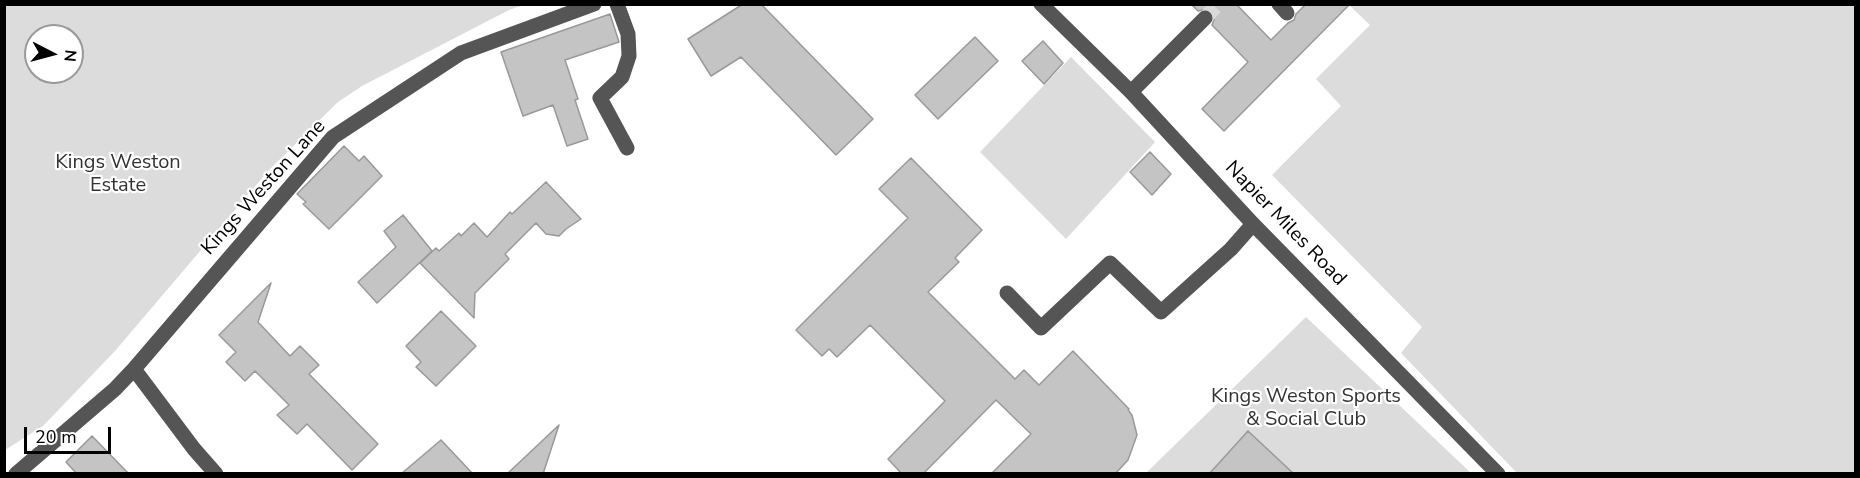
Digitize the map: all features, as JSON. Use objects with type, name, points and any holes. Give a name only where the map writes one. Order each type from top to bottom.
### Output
[{"type":"street","name":"Kings Weston Lane","points":[[16,474],[107,396],[134,369],[333,137],[461,53],[594,4]]},
{"type":"street","points":[[616,4],[628,34],[629,56],[622,77],[600,98],[627,148]]},
{"type":"street","name":"Napier Miles Road","points":[[1041,4],[1131,92],[1253,224],[1498,474]]},
{"type":"street","points":[[1131,92],[1204,18]]},
{"type":"street","points":[[1007,293],[1041,328],[1110,263],[1161,312],[1231,249],[1253,224]]},
{"type":"street","points":[[134,369],[194,449],[216,474]]},
{"type":"green space","name":"Kings Weston Estate","points":[[5,4],[523,4],[362,86],[338,102],[269,170],[115,351],[43,426],[5,450]]},
{"type":"green space","points":[[1349,5],[1855,5],[1855,473],[1517,473],[1401,353],[1422,327],[1272,175],[1341,106],[1316,79],[1370,25]]},
{"type":"green space","points":[[1071,57],[1155,142],[1066,239],[980,152]]},
{"type":"green space","name":"Kings Weston Sports & Social Club","points":[[1306,317],[1471,473],[1145,474]]},
{"type":"building","points":[[743,4],[761,4],[873,119],[836,155],[741,57],[711,76],[688,39]]},
{"type":"building","points":[[1191,4],[1236,4],[1271,40],[1294,20],[1296,14],[1306,4],[1350,4],[1224,131],[1202,109],[1248,62],[1212,25],[1214,20],[1212,12],[1207,9],[1198,11]]},
{"type":"building","points":[[610,14],[619,42],[565,60],[588,139],[567,146],[553,105],[523,116],[501,52]]},
{"type":"building","points":[[975,37],[998,61],[938,119],[915,95]]},
{"type":"building","points":[[1043,41],[1063,63],[1044,84],[1022,61]]},
{"type":"building","points":[[344,146],[359,161],[364,156],[382,176],[329,229],[303,204],[306,202],[297,194]]},
{"type":"building","points":[[1150,152],[1171,174],[1152,195],[1130,172]]},
{"type":"building","points":[[911,158],[982,230],[955,258],[959,262],[928,292],[1015,379],[1024,370],[1039,385],[1073,351],[1129,409],[1132,415],[1137,435],[1128,460],[1115,474],[991,474],[1031,434],[996,400],[923,474],[902,474],[888,459],[945,401],[870,325],[837,357],[829,349],[822,356],[796,330],[908,218],[879,189]]},
{"type":"building","points":[[546,182],[581,219],[559,236],[546,234],[536,223],[505,254],[509,259],[475,293],[474,318],[420,263],[436,248],[439,251],[459,233],[461,236],[474,223],[487,237],[510,212],[512,214]]},
{"type":"building","points":[[403,215],[432,251],[377,303],[358,282],[396,247],[384,231]]},
{"type":"building","points":[[271,283],[258,322],[290,356],[300,346],[319,365],[309,374],[378,444],[352,470],[307,424],[297,434],[277,415],[289,405],[255,371],[245,381],[226,362],[236,352],[219,335]]},
{"type":"building","points":[[441,311],[476,346],[436,386],[416,367],[421,362],[406,346]]},
{"type":"building","points":[[559,425],[543,474],[507,474]]},
{"type":"building","points":[[1248,431],[1294,474],[1209,474]]},
{"type":"building","points":[[92,436],[129,474],[77,474],[66,462]]},
{"type":"building","points":[[441,440],[473,474],[401,474]]},
{"type":"tunnel","points":[[1205,18],[1218,4]]}]
